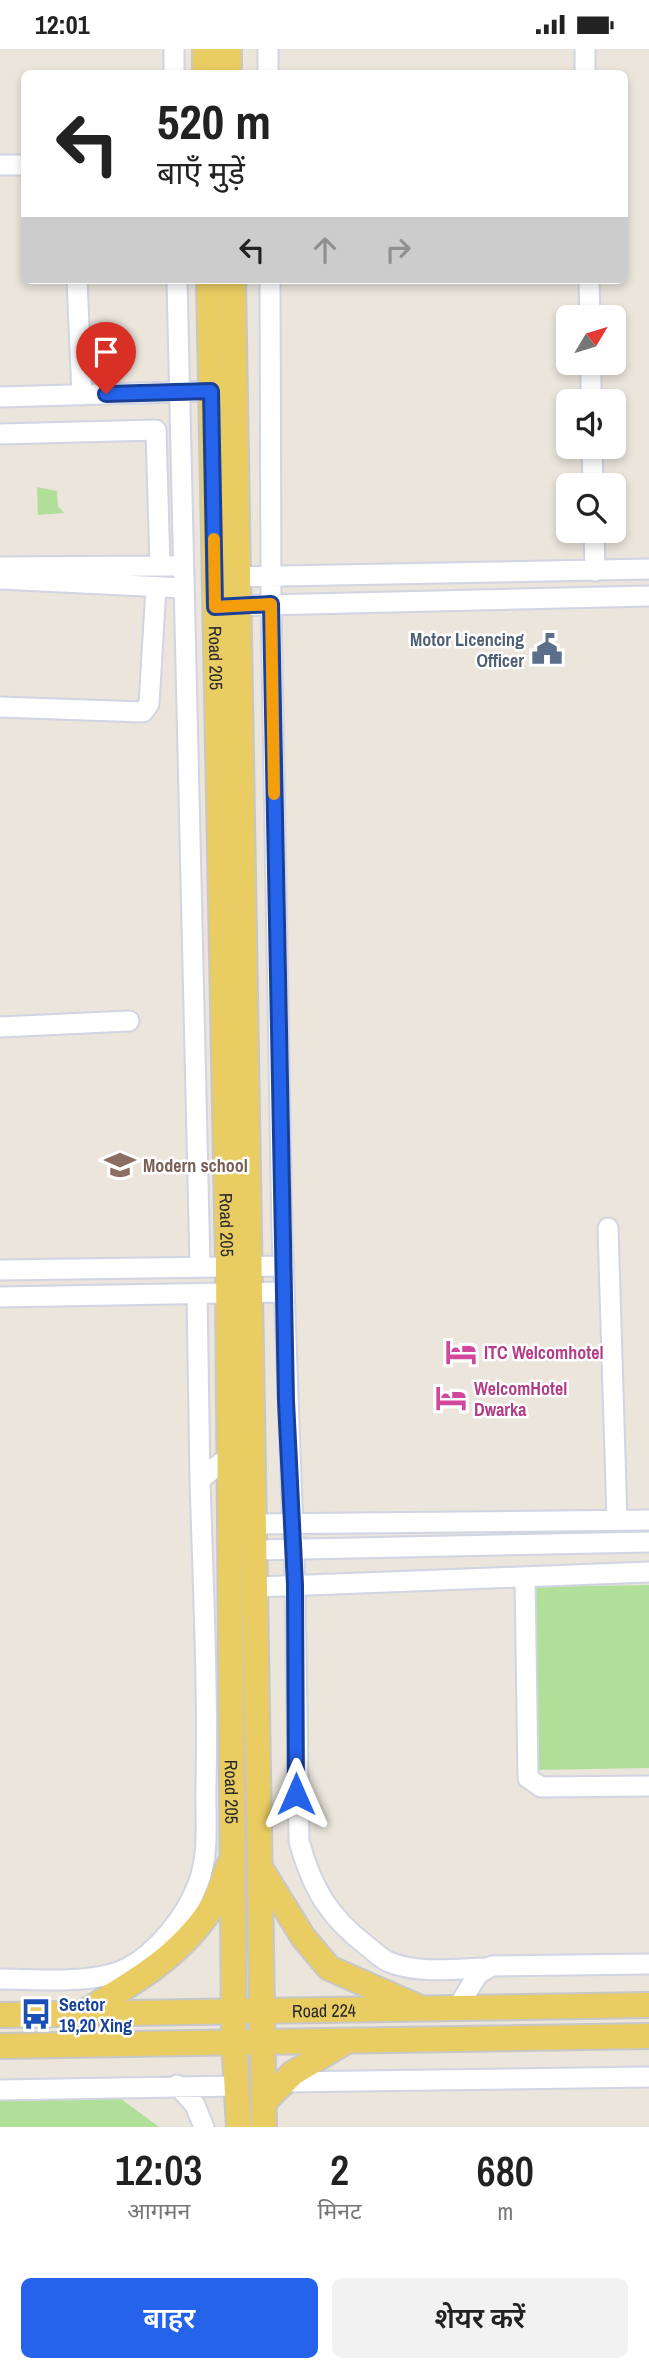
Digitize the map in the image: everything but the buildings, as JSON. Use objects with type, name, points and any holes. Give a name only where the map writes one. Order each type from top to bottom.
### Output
[{"type":"main road","points":[[205,49],[205,70]]},
{"type":"main road","points":[[229,49],[229,70]]},
{"type":"main road","name":"Road 205","points":[[209,284],[211,391],[227,577]]},
{"type":"main road","name":"Road 205","points":[[233,284],[227,606],[240,1265],[229,1456],[234,2042],[239,2127]]},
{"type":"main road","name":"Road 205","points":[[238,1293],[256,1524],[260,2042],[264,2127]]},
{"type":"main road","points":[[81,2014],[128,1986],[177,1951],[211,1909],[234,1853]]},
{"type":"main road","points":[[260,1868],[303,1937],[329,1968],[424,2010]]},
{"type":"main road","name":"Road 224","points":[[0,2015],[649,2005]]},
{"type":"main road","name":"Road 224","points":[[0,2046],[649,2036]]},
{"type":"main road","points":[[264,2102],[283,2082],[319,2055],[349,2040]]},
{"type":"street","points":[[174,49],[174,70]]},
{"type":"street","points":[[268,49],[268,70]]},
{"type":"street","points":[[585,49],[585,70]]},
{"type":"street","points":[[0,165],[21,165]]},
{"type":"street","points":[[77,284],[82,395]]},
{"type":"street","points":[[177,284],[200,1266]]},
{"type":"street","points":[[270,284],[271,604],[284,1292],[295,1585],[296,1794],[299,1841],[308,1876],[326,1907],[388,1962],[421,1969],[649,1964]]},
{"type":"street","points":[[589,284],[590,305]]},
{"type":"street","points":[[0,397],[211,391]]},
{"type":"street","points":[[0,434],[156,430],[160,566]]},
{"type":"street","points":[[594,543],[595,571]]},
{"type":"street","points":[[0,567],[183,566]]},
{"type":"street","points":[[227,577],[649,569]]},
{"type":"street","points":[[0,579],[184,588]]},
{"type":"street","points":[[0,707],[143,712],[149,704],[156,587]]},
{"type":"street","points":[[227,606],[649,596]]},
{"type":"street","points":[[0,1027],[129,1021]]},
{"type":"street","points":[[608,1228],[617,1520]]},
{"type":"street","points":[[0,1270],[284,1266]]},
{"type":"street","points":[[0,1297],[284,1292]]},
{"type":"street","points":[[0,1979],[74,1978],[108,1975],[126,1969],[166,1935],[199,1883],[205,1856],[208,1699],[197,1294]]},
{"type":"street","points":[[200,1480],[229,1456]]},
{"type":"street","points":[[256,1524],[649,1520]]},
{"type":"street","points":[[256,1550],[649,1542]]},
{"type":"street","points":[[257,1587],[649,1572]]},
{"type":"street","points":[[525,1578],[528,1778],[541,1787],[649,1786]]},
{"type":"street","points":[[458,2007],[485,1968]]},
{"type":"street","points":[[283,2082],[649,2077]]},
{"type":"street","points":[[177,2085],[195,2105],[204,2127]]},
{"type":"street","points":[[0,2090],[236,2086]]},
{"type":"green space","points":[[37,487],[57,491],[58,506],[64,513],[38,515]]},
{"type":"green space","points":[[649,1585],[649,1768],[532,1770],[527,1587]]},
{"type":"green space","points":[[120,2098],[159,2127],[0,2127],[0,2101]]},
{"type":"slow traffic","points":[[214,539],[215,607],[271,604],[274,794]]},
{"type":"place","name":"Motor Licencing Officer","points":[[547,649]]},
{"type":"place","name":"Modern school","points":[[120,1165]]},
{"type":"place","name":"ITC Welcomhotel","points":[[461,1352]]},
{"type":"place","name":"WelcomHotel Dwarka","points":[[451,1398]]},
{"type":"place","name":"Sector 19,20 Xing","points":[[36,2014]]},
{"type":"route","points":[[106,394],[211,391],[215,607],[271,604],[286,1401],[295,1585],[296,1794]]}]
